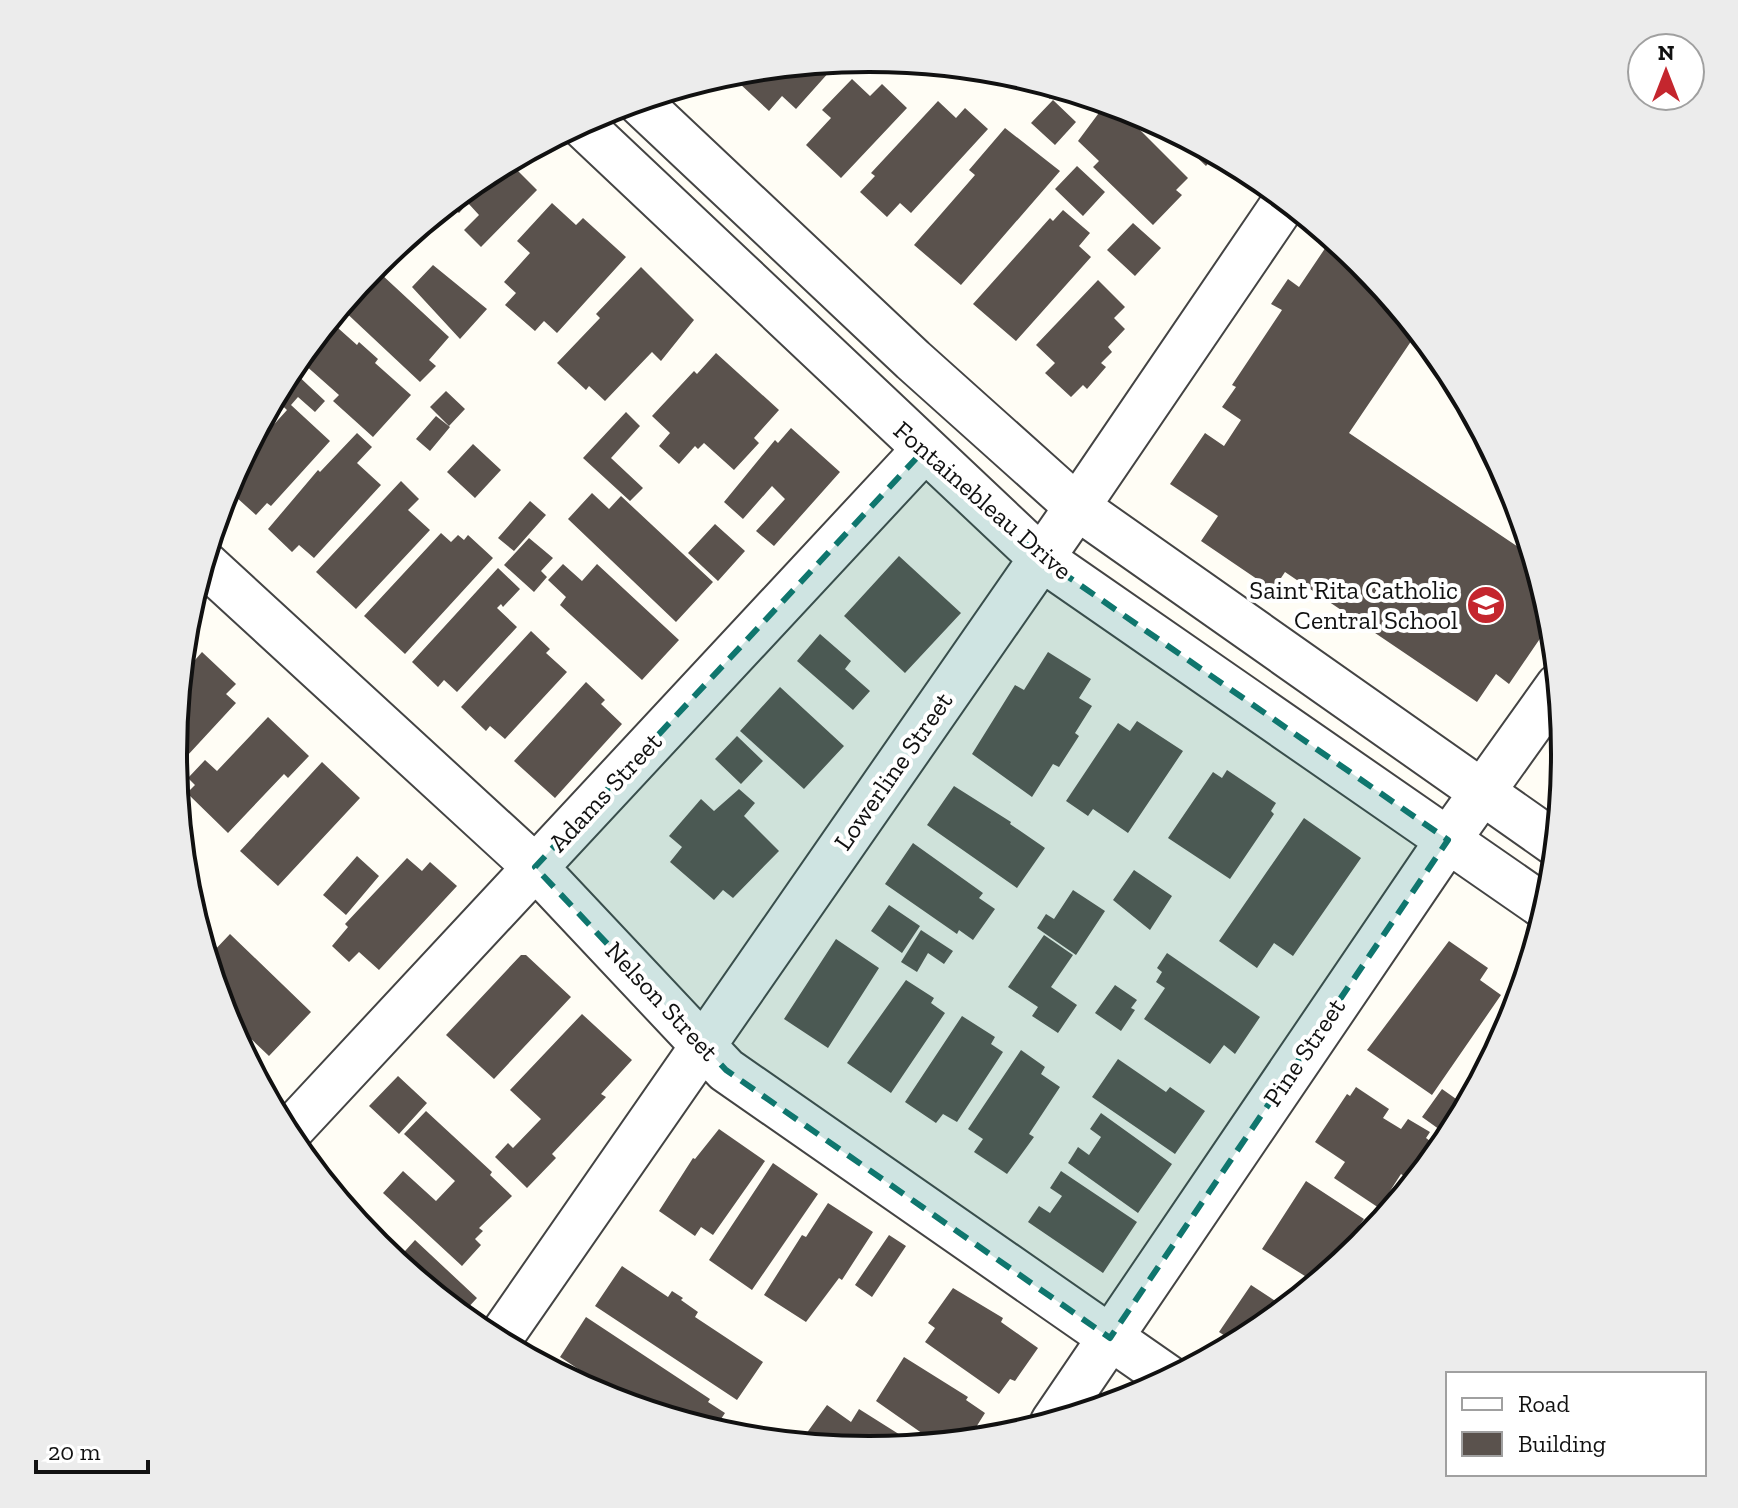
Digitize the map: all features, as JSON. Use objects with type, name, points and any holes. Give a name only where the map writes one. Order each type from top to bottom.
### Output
[{"type":"street","points":[[647,109],[913,360],[1077,507],[1546,837]]},
{"type":"street","name":"Fontainebleau Drive","points":[[590,132],[1041,558],[1535,900]]},
{"type":"street","name":"Lowerline Street","points":[[505,1331],[1077,507],[1279,210]]},
{"type":"street","name":"Adams Street","points":[[296,1124],[924,450]]},
{"type":"street","name":"Nelson Street","points":[[212,570],[535,867],[726,1070],[1159,1371]]},
{"type":"street","name":"Pine Street","points":[[1063,1408],[1448,840],[1549,699]]},
{"type":"highlighted area","points":[[924,450],[1041,558],[1448,840],[1110,1338],[726,1070],[535,867]]},
{"type":"building","points":[[828,73],[796,109],[782,96],[769,111],[740,84]]},
{"type":"building","points":[[852,79],[870,96],[882,84],[907,108],[841,178],[806,145],[831,118],[822,110]]},
{"type":"building","points":[[1053,100],[1076,122],[1055,145],[1031,123]]},
{"type":"building","points":[[938,101],[956,118],[965,108],[988,129],[911,213],[900,203],[887,217],[860,192],[875,176],[871,173]]},
{"type":"building","points":[[1099,112],[1137,127],[1188,178],[1176,190],[1182,195],[1153,225],[1093,167],[1099,161],[1078,141]]},
{"type":"building","points":[[1005,128],[1060,171],[961,285],[914,245],[975,175],[969,170]]},
{"type":"building","points":[[1077,166],[1105,192],[1083,216],[1055,189]]},
{"type":"building","points":[[517,170],[537,190],[481,247],[464,230],[479,215],[468,203],[459,213],[457,211],[490,187]]},
{"type":"building","points":[[552,203],[576,225],[583,218],[626,257],[557,333],[544,321],[535,331],[505,305],[516,293],[504,282],[530,253],[517,241]]},
{"type":"building","points":[[1063,210],[1090,233],[1079,246],[1091,257],[1016,341],[973,304],[1050,218],[1053,221]]},
{"type":"building","points":[[1133,223],[1161,248],[1135,276],[1107,250]]},
{"type":"building","points":[[1326,247],[1382,304],[1411,341],[1349,433],[1519,547],[1541,638],[1509,684],[1496,674],[1477,702],[1285,572],[1273,590],[1201,541],[1218,516],[1170,484],[1205,433],[1224,446],[1241,420],[1222,407],[1236,387],[1232,385],[1282,310],[1271,304],[1288,279],[1299,287]]},
{"type":"building","points":[[433,265],[487,309],[460,339],[412,287]]},
{"type":"building","points":[[641,267],[694,320],[661,361],[652,352],[605,401],[589,386],[586,390],[557,363],[600,318],[596,314]]},
{"type":"building","points":[[383,276],[449,337],[429,360],[436,366],[420,382],[348,314]]},
{"type":"building","points":[[1098,280],[1125,307],[1114,318],[1125,329],[1108,347],[1112,352],[1101,363],[1106,367],[1087,389],[1083,385],[1071,397],[1045,373],[1055,363],[1036,345]]},
{"type":"building","points":[[337,327],[378,359],[375,363],[411,395],[373,437],[333,401],[339,395],[308,367]]},
{"type":"building","points":[[716,353],[779,410],[754,438],[759,443],[734,470],[704,443],[698,449],[695,446],[679,464],[659,446],[670,433],[652,416],[694,371],[697,374]]},
{"type":"building","points":[[300,378],[325,401],[315,412],[298,397],[291,405],[330,441],[271,506],[267,503],[256,515],[237,498],[269,430],[287,410],[283,406]]},
{"type":"building","points":[[446,391],[465,409],[449,426],[430,407]]},
{"type":"building","points":[[626,412],[640,426],[611,458],[643,488],[630,501],[583,458]]},
{"type":"building","points":[[436,416],[450,427],[430,451],[416,439]]},
{"type":"building","points":[[791,428],[840,472],[774,546],[756,531],[785,499],[772,486],[743,519],[724,502],[775,440],[778,443]]},
{"type":"building","points":[[357,433],[372,447],[357,463],[381,485],[314,558],[299,545],[292,552],[268,529],[318,470],[320,472]]},
{"type":"building","points":[[473,444],[501,470],[475,498],[447,472]]},
{"type":"building","points":[[401,481],[419,499],[408,510],[430,530],[356,609],[316,572]]},
{"type":"building","points":[[592,493],[609,509],[621,496],[713,582],[676,622],[568,519]]},
{"type":"building","points":[[530,501],[546,515],[514,551],[498,538]]},
{"type":"building","points":[[715,524],[745,551],[718,581],[688,553]]},
{"type":"building","points":[[441,533],[451,542],[458,535],[464,540],[468,535],[493,558],[405,654],[364,616]]},
{"type":"building","points":[[529,538],[553,558],[541,571],[547,577],[534,592],[504,565]]},
{"type":"building","points":[[899,556],[961,613],[905,673],[844,616]]},
{"type":"building","points":[[563,564],[582,581],[597,564],[679,640],[642,680],[560,605],[566,597],[548,580]]},
{"type":"building","points":[[498,568],[520,589],[503,607],[501,604],[497,608],[517,627],[457,692],[444,680],[438,687],[412,662]]},
{"type":"building","points":[[531,631],[550,649],[546,653],[567,672],[505,739],[490,726],[486,731],[461,707]]},
{"type":"building","points":[[820,634],[851,661],[845,669],[870,691],[853,710],[797,661]]},
{"type":"building","points":[[202,652],[236,684],[226,694],[236,703],[187,756],[188,709],[194,662]]},
{"type":"building","points":[[1048,652],[1091,679],[1079,698],[1092,706],[1075,733],[1079,736],[1059,767],[1053,764],[1032,797],[972,754],[1015,685],[1024,690]]},
{"type":"building","points":[[586,682],[605,700],[601,704],[622,724],[555,798],[514,761]]},
{"type":"building","points":[[780,687],[844,746],[804,789],[740,731]]},
{"type":"building","points":[[268,717],[309,756],[288,778],[284,774],[228,833],[188,794],[195,785],[188,778],[205,760],[217,771]]},
{"type":"building","points":[[1137,721],[1183,751],[1128,833],[1093,809],[1088,816],[1066,801],[1118,723],[1130,731]]},
{"type":"building","points":[[737,736],[763,761],[741,784],[715,759]]},
{"type":"building","points":[[322,762],[360,798],[278,886],[240,851]]},
{"type":"building","points":[[1227,770],[1276,803],[1271,811],[1274,814],[1230,879],[1168,838],[1213,772],[1222,778]]},
{"type":"building","points":[[954,786],[1045,848],[1017,888],[927,825]]},
{"type":"building","points":[[739,789],[755,803],[744,816],[779,851],[733,898],[723,890],[714,900],[670,862],[682,847],[669,836],[701,799],[714,811]]},
{"type":"building","points":[[1304,818],[1361,858],[1293,956],[1274,943],[1257,968],[1219,941]]},
{"type":"building","points":[[913,843],[983,893],[979,898],[995,909],[973,940],[959,930],[957,934],[885,884]]},
{"type":"building","points":[[357,856],[379,876],[346,915],[323,895]]},
{"type":"building","points":[[407,858],[422,871],[430,862],[457,886],[379,970],[359,952],[349,962],[332,946],[348,927],[345,924]]},
{"type":"building","points":[[1134,870],[1172,896],[1150,930],[1113,900]]},
{"type":"building","points":[[1073,890],[1105,911],[1076,955],[1037,928],[1046,914],[1054,919]]},
{"type":"building","points":[[889,905],[920,926],[902,953],[871,931]]},
{"type":"building","points":[[921,930],[953,951],[944,964],[928,953],[917,972],[901,962]]},
{"type":"building","points":[[230,934],[311,1012],[269,1056],[248,1036],[216,949]]},
{"type":"building","points":[[1044,935],[1073,955],[1051,987],[1077,1005],[1058,1033],[1032,1016],[1038,1007],[1008,987]]},
{"type":"building","points":[[836,939],[879,968],[828,1048],[784,1019]]},
{"type":"building","points":[[1449,941],[1488,968],[1480,980],[1501,995],[1432,1095],[1367,1050]]},
{"type":"building","points":[[1167,953],[1260,1017],[1235,1054],[1224,1045],[1210,1064],[1144,1019],[1165,988],[1156,982],[1162,972],[1157,968]]},
{"type":"building","points":[[521,955],[526,955],[571,997],[494,1079],[446,1035]]},
{"type":"building","points":[[906,980],[934,998],[931,1003],[945,1013],[891,1093],[847,1063]]},
{"type":"building","points":[[1115,985],[1137,1000],[1131,1008],[1135,1010],[1121,1031],[1095,1013]]},
{"type":"building","points":[[582,1014],[632,1060],[601,1094],[606,1097],[552,1154],[556,1158],[527,1188],[495,1157],[508,1143],[513,1148],[541,1119],[510,1090]]},
{"type":"building","points":[[962,1016],[995,1037],[991,1044],[1003,1052],[957,1122],[943,1114],[936,1123],[905,1102]]},
{"type":"building","points":[[1021,1050],[1045,1067],[1041,1074],[1060,1087],[1029,1134],[1034,1137],[1007,1174],[974,1152],[983,1139],[968,1129]]},
{"type":"building","points":[[1118,1059],[1166,1092],[1170,1087],[1205,1111],[1175,1154],[1092,1097]]},
{"type":"building","points":[[398,1076],[427,1103],[399,1134],[369,1106]]},
{"type":"building","points":[[1356,1087],[1389,1109],[1383,1118],[1401,1129],[1408,1119],[1430,1132],[1426,1138],[1430,1141],[1404,1176],[1401,1174],[1378,1208],[1334,1178],[1345,1162],[1315,1142],[1347,1094],[1350,1096]]},
{"type":"building","points":[[1442,1089],[1457,1100],[1439,1129],[1422,1117]]},
{"type":"building","points":[[426,1111],[492,1172],[490,1175],[512,1196],[479,1228],[483,1231],[475,1239],[481,1245],[462,1266],[383,1193],[403,1171],[436,1201],[455,1181],[404,1134]]},
{"type":"building","points":[[1101,1113],[1172,1164],[1138,1213],[1068,1163],[1078,1147],[1089,1155],[1101,1137],[1090,1129]]},
{"type":"building","points":[[719,1129],[765,1161],[713,1235],[701,1227],[695,1236],[659,1211],[693,1158]]},
{"type":"building","points":[[773,1163],[818,1194],[752,1290],[709,1260]]},
{"type":"building","points":[[1061,1171],[1137,1222],[1103,1273],[1028,1222],[1039,1206],[1050,1213],[1062,1196],[1050,1188]]},
{"type":"building","points":[[1306,1181],[1364,1219],[1351,1236],[1306,1277],[1262,1249]]},
{"type":"building","points":[[828,1203],[873,1232],[842,1280],[839,1278],[806,1322],[764,1295],[802,1235],[806,1237]]},
{"type":"building","points":[[889,1235],[906,1246],[872,1297],[855,1285]]},
{"type":"building","points":[[415,1240],[477,1298],[469,1306],[404,1252]]},
{"type":"building","points":[[622,1266],[668,1297],[672,1291],[683,1298],[681,1300],[698,1312],[695,1317],[763,1362],[737,1400],[595,1306]]},
{"type":"building","points":[[1251,1285],[1276,1301],[1225,1336],[1219,1332]]},
{"type":"building","points":[[953,1288],[1003,1318],[1001,1322],[1038,1348],[1015,1381],[1010,1379],[999,1394],[925,1342],[935,1328],[928,1323]]},
{"type":"building","points":[[586,1317],[710,1399],[708,1402],[725,1413],[721,1420],[650,1400],[587,1375],[560,1357]]},
{"type":"building","points":[[904,1357],[968,1397],[966,1400],[985,1413],[976,1427],[923,1434],[876,1401]]},
{"type":"building","points":[[827,1405],[851,1422],[859,1409],[901,1435],[824,1435],[807,1433]]},
{"type":"place","name":"Saint Rita Catholic Central School","points":[[1486,605]]}]
